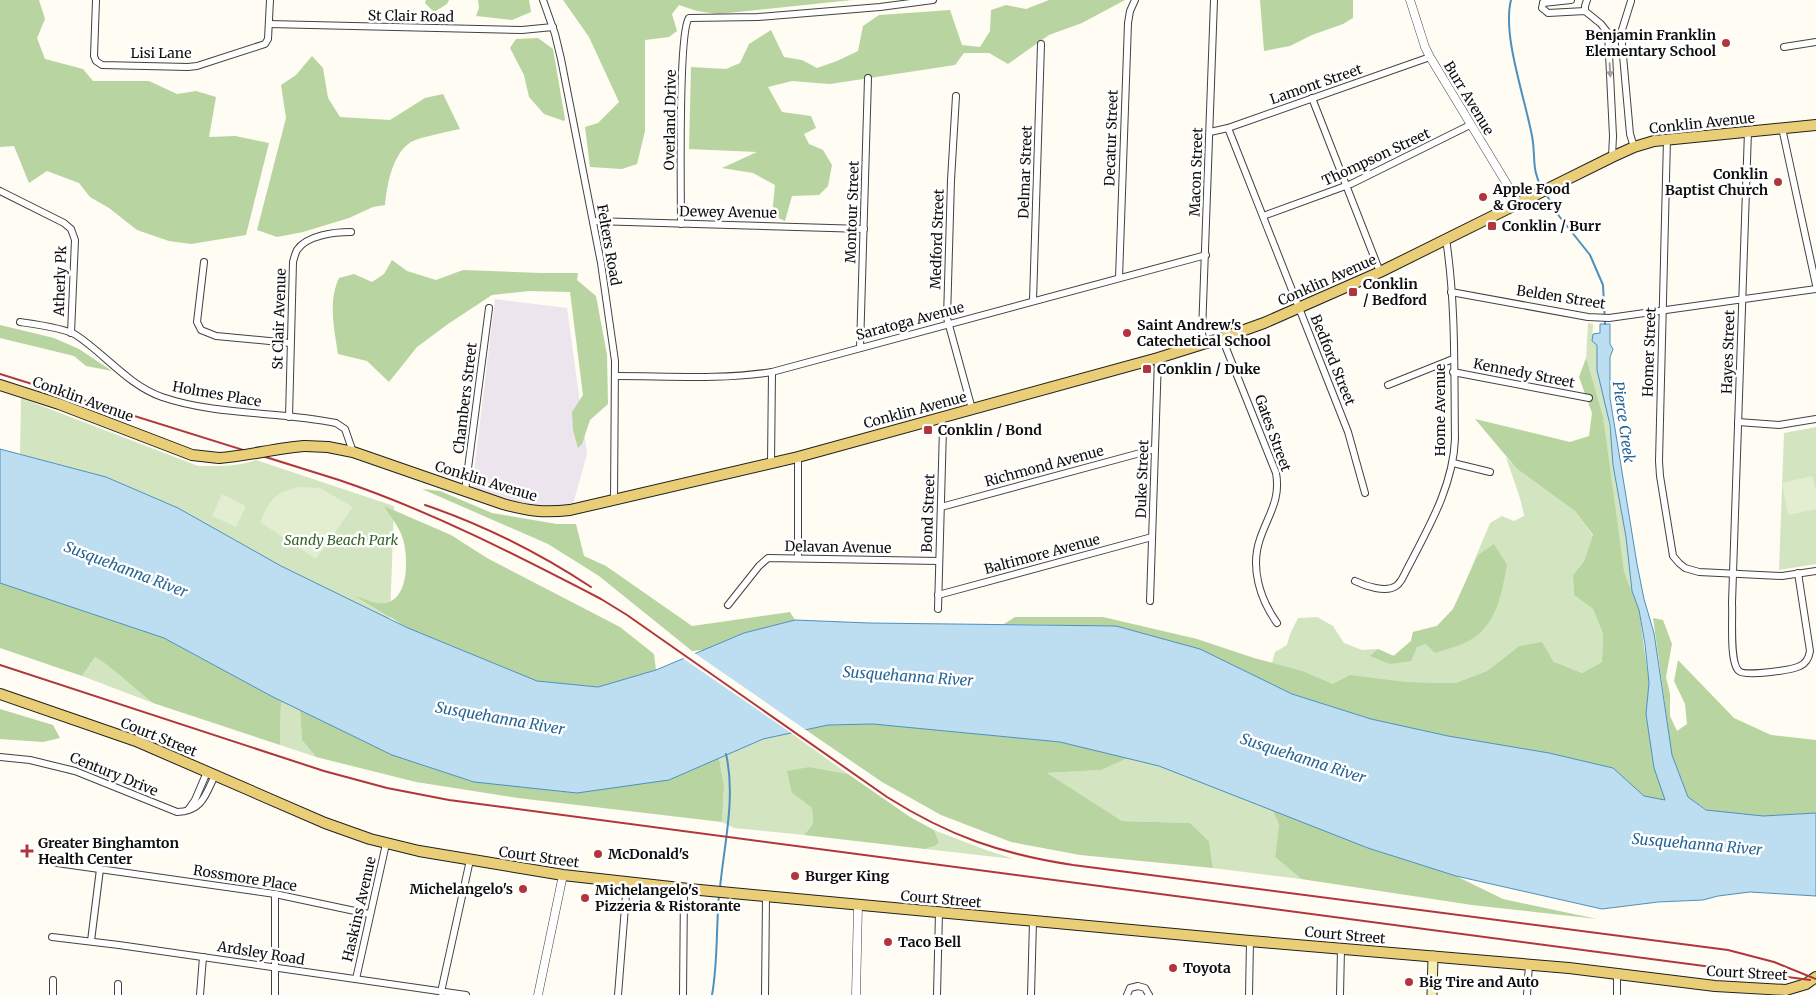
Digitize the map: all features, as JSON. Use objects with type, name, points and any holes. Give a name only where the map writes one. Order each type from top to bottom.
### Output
[{"type":"main road","name":"Conklin Avenue","points":[[0,385],[59,404],[192,455],[219,458],[241,457],[305,446],[328,447],[353,452],[503,504],[540,512],[570,510],[798,457],[1158,358],[1222,338],[1264,323],[1380,272],[1634,147],[1667,139],[1816,125]]},
{"type":"main road","name":"Court Street","points":[[0,694],[117,734],[211,773],[325,824],[386,844],[563,875],[766,897],[1528,964],[1617,973],[1714,990],[1779,990],[1797,992],[1816,977]]},
{"type":"main road","points":[[1432,995],[1433,956]]},
{"type":"street","name":"Lisi Lane","points":[[96,0],[94,56],[96,62],[102,65],[197,66],[266,44],[269,24]]},
{"type":"street","points":[[269,24],[270,0]]},
{"type":"street","name":"Felters Road","points":[[543,0],[553,27],[601,263],[616,376],[614,500]]},
{"type":"street","name":"Overland Drive","points":[[681,224],[682,73],[685,27],[689,18],[758,17],[880,7],[933,0]]},
{"type":"street","name":"Decatur Street","points":[[1119,278],[1128,23],[1130,11],[1135,0]]},
{"type":"street","name":"Macon Street","points":[[1204,344],[1202,333],[1214,0]]},
{"type":"street","name":"Burr Avenue","points":[[1410,0],[1425,47],[1519,204]]},
{"type":"street","points":[[1571,0],[1541,1],[1542,8],[1548,13],[1585,11],[1601,24],[1608,33],[1613,136],[1612,157]]},
{"type":"street","points":[[1585,11],[1587,0]]},
{"type":"street","points":[[1631,0],[1621,33],[1630,134],[1634,147]]},
{"type":"street","name":"St Clair Road","points":[[269,24],[522,30],[553,27]]},
{"type":"street","points":[[1608,33],[1621,33]]},
{"type":"street","points":[[1784,47],[1816,42]]},
{"type":"street","name":"Delmar Street","points":[[1033,301],[1041,44]]},
{"type":"street","name":"Lamont Street","points":[[1210,132],[1228,128],[1430,56]]},
{"type":"street","name":"Montour Street","points":[[860,348],[868,78]]},
{"type":"street","name":"Medford Street","points":[[956,96],[951,180],[948,324],[972,409]]},
{"type":"street","points":[[1312,98],[1380,272]]},
{"type":"street","name":"Thompson Street","points":[[1262,216],[1347,186],[1470,125]]},
{"type":"street","name":"Bedford Street","points":[[1228,128],[1348,432],[1365,493]]},
{"type":"street","points":[[1782,128],[1816,285]]},
{"type":"street","name":"Hayes Street","points":[[1748,131],[1734,573],[1733,655],[1735,665],[1740,672],[1744,674],[1800,666],[1809,658],[1810,651],[1798,573]]},
{"type":"street","name":"Homer Street","points":[[1667,139],[1658,461],[1672,551],[1679,564],[1684,568],[1699,572],[1734,573]]},
{"type":"street","name":"Atherly Pk","points":[[0,191],[64,223],[72,231],[74,240],[71,332]]},
{"type":"street","name":"Dewey Avenue","points":[[593,221],[864,229]]},
{"type":"street","name":"St Clair Avenue","points":[[290,417],[292,271],[297,251],[312,239],[341,232],[351,232]]},
{"type":"street","name":"Home Avenue","points":[[1355,581],[1370,587],[1386,588],[1396,586],[1402,580],[1437,509],[1453,463],[1455,439],[1454,372],[1450,263],[1446,239]]},
{"type":"street","name":"Saratoga Avenue","points":[[616,376],[715,376],[752,375],[772,372],[1206,255]]},
{"type":"street","points":[[204,262],[198,322],[201,330],[216,336],[290,343]]},
{"type":"street","name":"Belden Street","points":[[1451,292],[1594,317],[1610,318],[1816,289]]},
{"type":"street","name":"Chambers Street","points":[[465,491],[489,308]]},
{"type":"street","name":"Holmes Place","points":[[20,322],[71,332],[136,383],[162,397],[240,412],[336,422],[345,429],[353,452]]},
{"type":"street","name":"Gates Street","points":[[1222,338],[1276,473],[1277,492],[1275,503],[1260,540],[1256,571],[1264,602],[1277,623]]},
{"type":"street","name":"Duke Street","points":[[1150,601],[1158,358]]},
{"type":"street","points":[[1388,385],[1453,359]]},
{"type":"street","points":[[771,463],[772,372]]},
{"type":"street","name":"Kennedy Street","points":[[1454,372],[1589,398]]},
{"type":"street","name":"Bond Street","points":[[938,609],[943,428],[941,418]]},
{"type":"street","points":[[1738,422],[1779,425],[1816,419]]},
{"type":"street","name":"Richmond Avenue","points":[[941,508],[1155,449]]},
{"type":"street","points":[[798,457],[798,558]]},
{"type":"street","points":[[1453,463],[1490,472]]},
{"type":"street","name":"Baltimore Avenue","points":[[938,595],[1152,537]]},
{"type":"street","name":"Delavan Avenue","points":[[728,605],[759,566],[768,558],[939,560]]},
{"type":"street","points":[[1734,573],[1766,576],[1816,571]]},
{"type":"street","name":"Century Drive","points":[[0,757],[30,760],[64,767],[101,780],[172,811],[180,812],[195,808],[200,803],[211,773]]},
{"type":"street","name":"Haskins Avenue","points":[[356,979],[386,844]]},
{"type":"street","points":[[441,992],[470,860]]},
{"type":"street","name":"Rossmore Place","points":[[56,863],[275,894],[369,914]]},
{"type":"street","points":[[90,941],[100,869]]},
{"type":"street","points":[[538,995],[563,875]]},
{"type":"street","points":[[618,995],[627,882]]},
{"type":"street","points":[[683,995],[684,889]]},
{"type":"street","points":[[275,894],[275,995]]},
{"type":"street","points":[[765,995],[766,897]]},
{"type":"street","points":[[856,995],[858,905]]},
{"type":"street","points":[[937,995],[939,912]]},
{"type":"street","points":[[1031,995],[1034,921]]},
{"type":"street","name":"Ardsley Road","points":[[52,937],[466,995]]},
{"type":"street","points":[[1249,995],[1250,941]]},
{"type":"street","points":[[1340,995],[1341,949]]},
{"type":"street","points":[[200,995],[203,957]]},
{"type":"street","points":[[1528,964],[1528,995]]},
{"type":"street","points":[[1617,973],[1617,995]]},
{"type":"street","points":[[53,980],[53,995]]},
{"type":"street","points":[[118,984],[118,995]]},
{"type":"street","points":[[1127,995],[1130,988],[1138,986],[1145,988],[1149,995]]},
{"type":"shaded area","points":[[495,299],[567,308],[587,454],[573,504],[534,507],[472,488]]},
{"type":"green space","points":[[0,0],[39,0],[45,19],[37,38],[45,59],[83,69],[93,81],[149,81],[177,94],[196,91],[216,97],[209,137],[235,136],[269,143],[246,235],[191,244],[169,241],[137,230],[109,208],[90,197],[79,183],[47,171],[29,183],[14,146],[0,147]]},
{"type":"green space","points":[[426,0],[449,0],[447,4],[434,12],[425,3]]},
{"type":"green space","points":[[478,0],[529,0],[531,12],[512,20],[476,16],[479,8]]},
{"type":"green space","points":[[563,0],[852,0],[718,14],[697,11],[679,5],[672,14],[677,31],[669,37],[645,40],[645,131],[637,164],[622,169],[590,167],[585,127],[598,123],[619,102],[589,37]]},
{"type":"green space","points":[[1049,0],[1125,0],[1082,23],[1049,35],[1008,64],[989,53],[964,53],[955,65],[830,84],[792,81],[768,87],[782,112],[811,116],[816,128],[804,134],[809,144],[823,150],[832,165],[828,186],[819,195],[792,196],[785,221],[772,215],[775,185],[753,173],[722,168],[757,152],[689,149],[691,67],[726,69],[740,63],[749,44],[771,30],[784,57],[802,60],[817,68],[858,51],[863,26],[879,15],[950,10],[962,45],[980,47],[990,31],[991,10],[1006,5],[1026,9]]},
{"type":"green space","points":[[1260,0],[1353,0],[1353,18],[1290,46],[1264,51]]},
{"type":"green space","points":[[538,38],[553,49],[564,121],[544,114],[529,97],[524,75],[510,48],[516,39]]},
{"type":"green space","points":[[312,56],[323,68],[328,98],[340,117],[390,120],[425,98],[443,94],[460,129],[420,139],[411,142],[405,147],[399,154],[392,170],[385,205],[373,207],[349,218],[303,232],[277,237],[257,230],[286,118],[281,85],[296,75]]},
{"type":"green space","points":[[392,260],[407,271],[436,280],[463,270],[578,273],[577,280],[596,296],[607,355],[608,404],[590,420],[582,444],[578,448],[573,430],[572,412],[583,395],[570,292],[530,291],[492,295],[417,347],[389,382],[367,361],[338,354],[333,306],[339,278],[354,274],[372,282],[384,274]]},
{"type":"green space","points":[[1588,323],[1593,324],[1592,341],[1597,345],[1626,537],[1632,591],[1624,571],[1586,358]]},
{"type":"green space","points":[[0,325],[54,338],[79,349],[112,371],[86,366],[74,356],[0,338]]},
{"type":"green space","points":[[1586,358],[1603,417],[1624,571],[1639,610],[1649,683],[1646,714],[1654,768],[1666,801],[1644,796],[1613,768],[1549,753],[1448,736],[1371,719],[1292,694],[1200,649],[1116,626],[1004,624],[1015,617],[1103,617],[1197,639],[1254,658],[1303,671],[1333,684],[1350,675],[1406,682],[1455,683],[1487,671],[1519,646],[1542,642],[1553,661],[1582,673],[1602,662],[1603,634],[1593,609],[1574,595],[1573,575],[1584,561],[1593,535],[1575,511],[1517,469],[1475,419],[1570,442],[1589,436],[1592,413],[1579,377]]},
{"type":"green space","name":"Sandy Beach Park","points":[[21,398],[198,466],[235,465],[256,460],[394,506],[390,619],[281,566],[178,508],[106,477],[20,454]]},
{"type":"green space","points":[[1816,427],[1816,564],[1779,570],[1784,433]]},
{"type":"green space","points":[[1506,457],[1517,469],[1575,511],[1593,536],[1584,561],[1573,575],[1574,595],[1593,609],[1603,634],[1602,662],[1582,673],[1519,646],[1487,671],[1455,683],[1333,684],[1303,671],[1272,663],[1275,652],[1287,645],[1298,618],[1317,617],[1333,626],[1344,643],[1362,650],[1378,649],[1393,656],[1411,641],[1413,632],[1437,626],[1454,609],[1490,523],[1502,516],[1514,521],[1524,516],[1519,494]]},
{"type":"green space","points":[[1812,476],[1816,491],[1816,509],[1788,515],[1782,483]]},
{"type":"green space","points":[[299,487],[320,488],[353,507],[316,559],[260,522],[274,498],[283,492]]},
{"type":"green space","points":[[422,489],[440,491],[492,513],[557,524],[576,524],[584,556],[606,566],[692,626],[790,612],[795,620],[744,633],[704,650],[692,651],[599,576],[548,544]]},
{"type":"green space","points":[[222,494],[246,506],[236,527],[212,516]]},
{"type":"green space","points":[[384,506],[451,535],[487,558],[620,627],[654,654],[656,670],[598,687],[537,681],[408,628],[355,596],[377,603],[388,603],[401,590],[404,581],[406,559],[402,535]]},
{"type":"green space","points":[[1494,544],[1507,565],[1498,604],[1494,614],[1483,630],[1466,642],[1435,653],[1426,644],[1417,647],[1411,661],[1390,664],[1370,656],[1378,649],[1394,656],[1411,641],[1413,632],[1437,626],[1453,609],[1478,555]]},
{"type":"green space","points":[[0,583],[164,638],[281,701],[280,745],[153,703],[95,657],[82,676],[0,648]]},
{"type":"green space","points":[[1653,618],[1663,620],[1672,644],[1666,677],[1670,694],[1670,716],[1677,731],[1687,724],[1685,704],[1674,681],[1678,660],[1734,718],[1771,735],[1816,740],[1816,813],[1763,816],[1707,810],[1688,797],[1672,755]]},
{"type":"green space","points":[[95,657],[110,668],[153,703],[82,676]]},
{"type":"green space","points":[[281,701],[300,710],[302,740],[316,757],[280,745]]},
{"type":"green space","points":[[0,709],[53,725],[60,738],[43,742],[0,739]]},
{"type":"green space","points":[[300,710],[392,755],[474,782],[669,780],[719,758],[724,786],[722,822],[518,798],[416,782],[316,757],[302,740]]},
{"type":"green space","points":[[873,724],[1060,742],[1128,758],[1101,770],[1047,773],[1122,821],[1190,823],[1209,841],[1213,868],[1080,855],[1011,842],[941,815],[882,782],[806,730],[828,725]]},
{"type":"green space","points":[[791,733],[848,774],[810,767],[792,793],[812,808],[813,824],[804,835],[734,828],[722,822],[724,786],[719,758],[763,739]]},
{"type":"green space","points":[[1128,758],[1159,766],[1272,809],[1279,825],[1275,857],[1301,879],[1213,868],[1209,841],[1190,823],[1122,821],[1046,773],[1100,770]]},
{"type":"green space","points":[[810,767],[848,774],[910,817],[934,830],[939,842],[935,846],[925,849],[804,835],[813,824],[812,808],[792,793],[787,771]]},
{"type":"green space","points":[[1272,809],[1368,848],[1456,876],[1503,899],[1597,919],[1472,905],[1301,879],[1275,857],[1279,825]]},
{"type":"green space","points":[[934,830],[1014,859],[925,849],[935,846],[939,842]]},
{"type":"water","name":"Susquehanna River","points":[[1600,324],[1610,324],[1610,344],[1613,349],[1610,357],[1610,398],[1637,564],[1644,599],[1654,633],[1672,755],[1688,797],[1706,810],[1763,816],[1816,813],[1816,896],[1750,892],[1703,900],[1658,902],[1602,909],[1456,876],[1368,848],[1159,766],[1060,742],[873,724],[828,725],[763,739],[669,780],[577,793],[474,782],[392,755],[273,697],[164,638],[0,583],[0,449],[106,477],[178,508],[281,566],[408,628],[537,681],[598,687],[656,670],[744,633],[795,620],[869,623],[1116,626],[1200,649],[1292,694],[1371,719],[1448,736],[1549,753],[1613,768],[1644,796],[1665,800],[1654,768],[1646,714],[1649,683],[1645,644],[1639,610],[1632,591],[1626,537],[1613,465],[1610,425],[1597,370],[1597,345],[1592,341],[1593,334],[1600,333]]},
{"type":"pier","points":[[693,652],[809,732],[794,735],[681,657]]},
{"type":"waterway","name":"Pierce Creek","points":[[1511,0],[1509,14],[1510,31],[1515,67],[1532,136],[1536,175],[1542,188]]},
{"type":"waterway","name":"Pierce Creek","points":[[1546,194],[1559,216],[1590,255],[1603,285],[1605,324]]},
{"type":"waterway","points":[[720,888],[730,804],[729,770],[726,754]]},
{"type":"waterway","points":[[712,995],[719,895]]},
{"type":"railway","points":[[0,374],[339,480],[407,505],[473,535],[601,599],[627,615],[887,797],[932,823],[976,842],[1047,861],[1073,865],[1728,950],[1774,962],[1816,979]]},
{"type":"railway","points":[[425,505],[469,521],[511,541],[591,587]]},
{"type":"railway","points":[[0,665],[324,771],[387,788],[449,800],[1810,980]]},
{"type":"place","name":"Benjamin Franklin Elementary School","points":[[1726,43]]},
{"type":"place","name":"Conklin Baptist Church","points":[[1778,182]]},
{"type":"place","name":"Apple Food & Grocery","points":[[1483,197]]},
{"type":"place","name":"Conklin / Burr","points":[[1492,226]]},
{"type":"place","name":"Conklin / Bedford","points":[[1353,292]]},
{"type":"place","name":"Saint Andrew's Catechetical School","points":[[1127,333]]},
{"type":"place","name":"Conklin / Duke","points":[[1147,369]]},
{"type":"place","name":"Conklin / Bond","points":[[928,430]]},
{"type":"place","name":"Greater Binghamton Health Center","points":[[27,851]]},
{"type":"place","name":"McDonald's","points":[[598,854]]},
{"type":"place","name":"Burger King","points":[[795,876]]},
{"type":"place","name":"Michelangelo's","points":[[523,889]]},
{"type":"place","name":"Michelangelo's Pizzeria & Ristorante","points":[[585,898]]},
{"type":"place","name":"Taco Bell","points":[[888,942]]},
{"type":"place","name":"Toyota","points":[[1173,968]]},
{"type":"place","name":"Big Tire and Auto","points":[[1409,982]]}]
